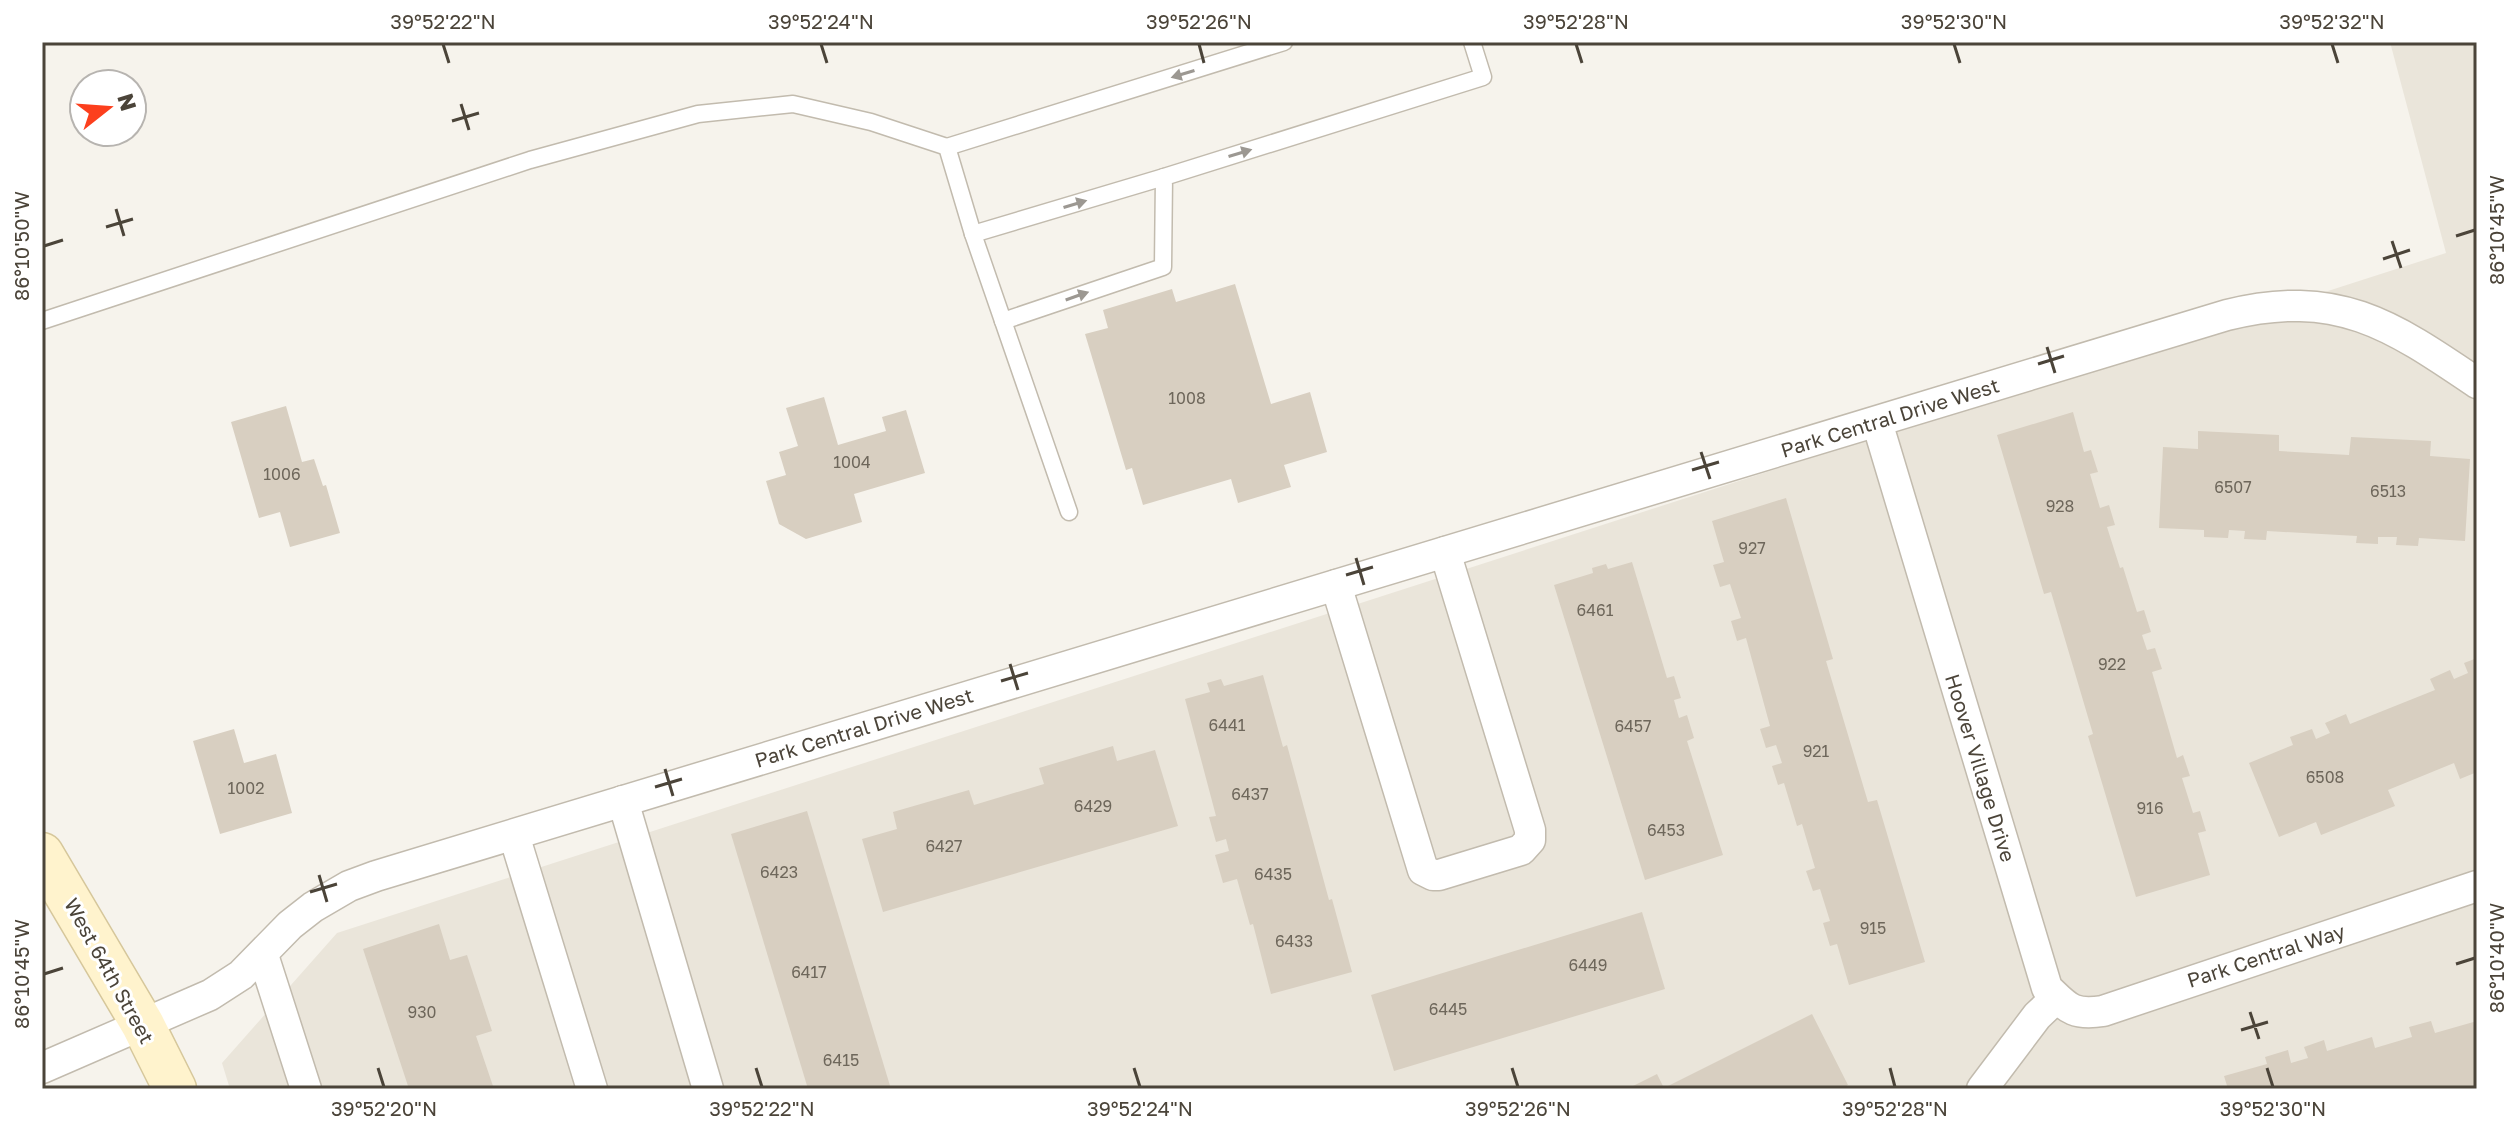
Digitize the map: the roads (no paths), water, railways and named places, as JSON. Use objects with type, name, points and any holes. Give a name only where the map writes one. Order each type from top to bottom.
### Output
[{"type":"street","name":"Park Central Drive West","points":[[42,1068],[210,995],[241,975],[290,925],[349,886],[2244,311],[2283,306],[2338,310],[2408,336],[2477,383]]},
{"type":"street","name":"Hoover Village Drive","points":[[1877,422],[2047,988],[2056,998]]},
{"type":"street","points":[[1336,585],[1423,870],[1439,875],[1521,850],[1530,840],[1530,830],[1445,552]]},
{"type":"street","points":[[623,801],[708,1089]]},
{"type":"street","points":[[514,835],[592,1089]]},
{"type":"street","name":"West 64th Street","points":[[42,854],[143,1025],[175,1089]]},
{"type":"street","name":"Park Central Way","points":[[2056,998],[2075,1011],[2103,1011],[2477,886]]},
{"type":"street","points":[[263,955],[306,1089]]},
{"type":"street","points":[[1982,1089],[2037,1016],[2056,998]]},
{"type":"lane","points":[[42,321],[516,165],[698,114],[793,104],[871,122],[947,147],[1284,42]]},
{"type":"lane","points":[[973,234],[1483,77],[1472,42]]},
{"type":"lane","points":[[947,147],[973,234],[1069,512]]},
{"type":"lane","points":[[1003,321],[1163,267],[1164,177]]}]
